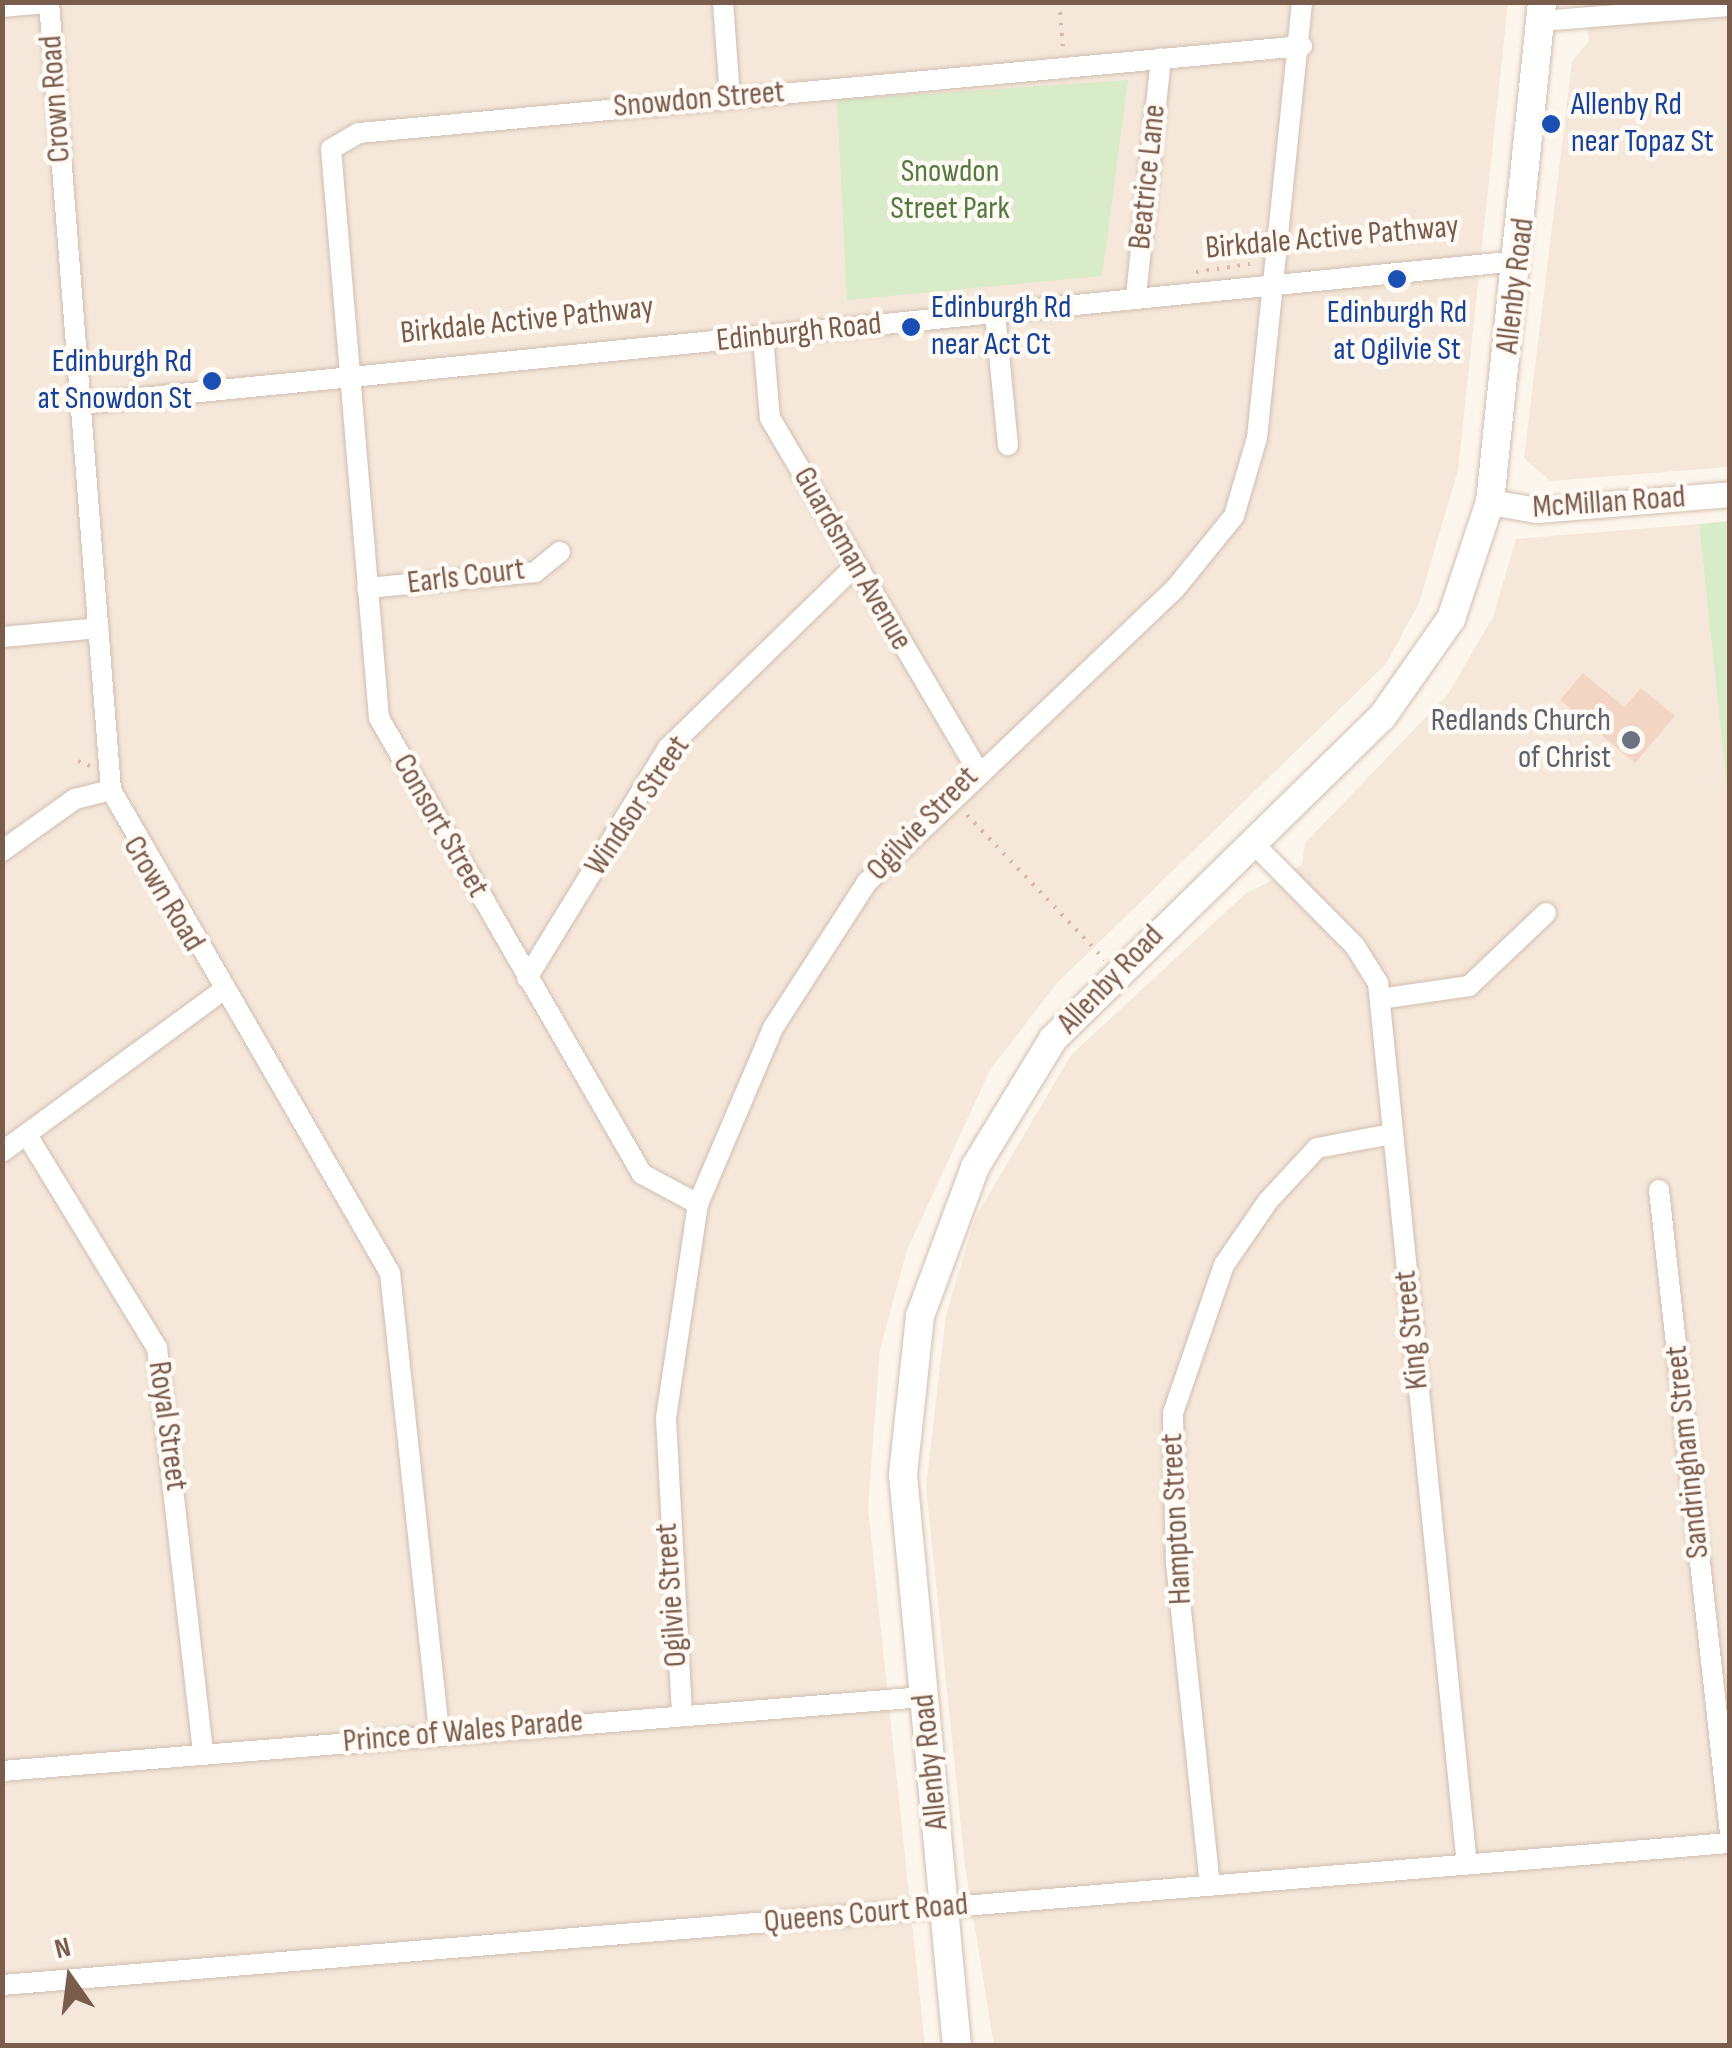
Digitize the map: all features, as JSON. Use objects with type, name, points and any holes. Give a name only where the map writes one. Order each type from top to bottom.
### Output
[{"type":"main road","name":"Allenby Road","points":[[957,2046],[903,1475],[920,1316],[945,1236],[1008,1104],[1116,970],[1252,842],[1419,671],[1451,619],[1490,502],[1542,12]]},
{"type":"street","points":[[723,2],[730,97]]},
{"type":"street","name":"Ogilvie Street","points":[[682,1714],[666,1418],[698,1204],[817,949],[949,796],[1174,590],[1234,516],[1256,438],[1302,46],[1302,2]]},
{"type":"street","points":[[2,7],[49,3]]},
{"type":"street","name":"Crown Road","points":[[49,3],[111,790],[221,992],[390,1273],[439,1735]]},
{"type":"street","points":[[1542,12],[1730,6]]},
{"type":"street","name":"Snowdon Street","points":[[347,378],[329,158],[337,141],[730,97],[1302,46]]},
{"type":"street","name":"Beatrice Lane","points":[[1136,296],[1160,58]]},
{"type":"street","name":"Edinburgh Road","points":[[80,404],[994,313],[1136,296],[1275,273],[1518,261]]},
{"type":"street","points":[[994,313],[1008,444]]},
{"type":"street","name":"Guardsman Avenue","points":[[763,338],[770,418],[976,768]]},
{"type":"street","name":"Consort Street","points":[[347,378],[379,718],[642,1174],[698,1204]]},
{"type":"street","name":"McMillan Road","points":[[1490,502],[1537,510],[1730,494]]},
{"type":"street","name":"Earls Court","points":[[367,588],[535,572],[560,552]]},
{"type":"street","name":"Windsor Street","points":[[527,978],[668,748],[855,566]]},
{"type":"street","points":[[2,637],[98,628]]},
{"type":"street","points":[[2,851],[76,799],[111,790]]},
{"type":"street","name":"King Street","points":[[1252,842],[1355,946],[1380,999],[1467,1865]]},
{"type":"street","points":[[1380,999],[1470,986],[1546,913]]},
{"type":"street","points":[[2,1152],[221,992]]},
{"type":"street","name":"Hampton Street","points":[[1210,1886],[1176,1562],[1173,1413],[1224,1264],[1268,1201],[1317,1148],[1391,1134]]},
{"type":"street","name":"Royal Street","points":[[27,1135],[157,1348],[202,1752]]},
{"type":"street","name":"Sandringham Street","points":[[1659,1190],[1730,1834]]},
{"type":"street","name":"Prince of Wales Parade","points":[[2,1770],[924,1697]]},
{"type":"street","name":"Queens Court Road","points":[[2,1984],[1730,1844]]},
{"type":"path","points":[[1060,2],[1065,66]]},
{"type":"path","name":"Birkdale Active Pathway","points":[[1176,274],[1275,273]]},
{"type":"path","points":[[78,761],[94,768]]},
{"type":"path","points":[[949,796],[1116,970]]},
{"type":"shaded area","points":[[3,3],[1508,3],[1458,470],[1419,603],[1386,664],[1057,983],[990,1070],[907,1250],[880,1350],[868,1508],[925,2045],[3,2046]]},
{"type":"shaded area","points":[[1583,3],[1729,3],[1729,467],[1550,481],[1524,458],[1572,61],[1589,41]]},
{"type":"shaded area","points":[[1699,524],[1730,805],[1729,2045],[994,2046],[965,1866],[926,1487],[946,1315],[975,1218],[1071,1055],[1245,894],[1302,865],[1305,843],[1448,694],[1493,617],[1516,539]]},
{"type":"green space","name":"Snowdon Street Park","points":[[1128,80],[1102,276],[847,300],[837,100]]},
{"type":"green space","points":[[1730,521],[1729,805],[1699,524]]},
{"type":"building","name":"Redlands Church of Christ","points":[[1583,673],[1624,707],[1641,688],[1675,716],[1635,763],[1560,700]]},
{"type":"place","name":"Allenby Rd near Topaz St","points":[[1551,124]]},
{"type":"place","name":"Edinburgh Rd at Ogilvie St","points":[[1397,279]]},
{"type":"place","name":"Edinburgh Rd near Act Ct","points":[[911,327]]},
{"type":"place","name":"Edinburgh Rd at Snowdon St","points":[[212,381]]},
{"type":"place","name":"Redlands Church of Christ","points":[[1631,740]]}]
